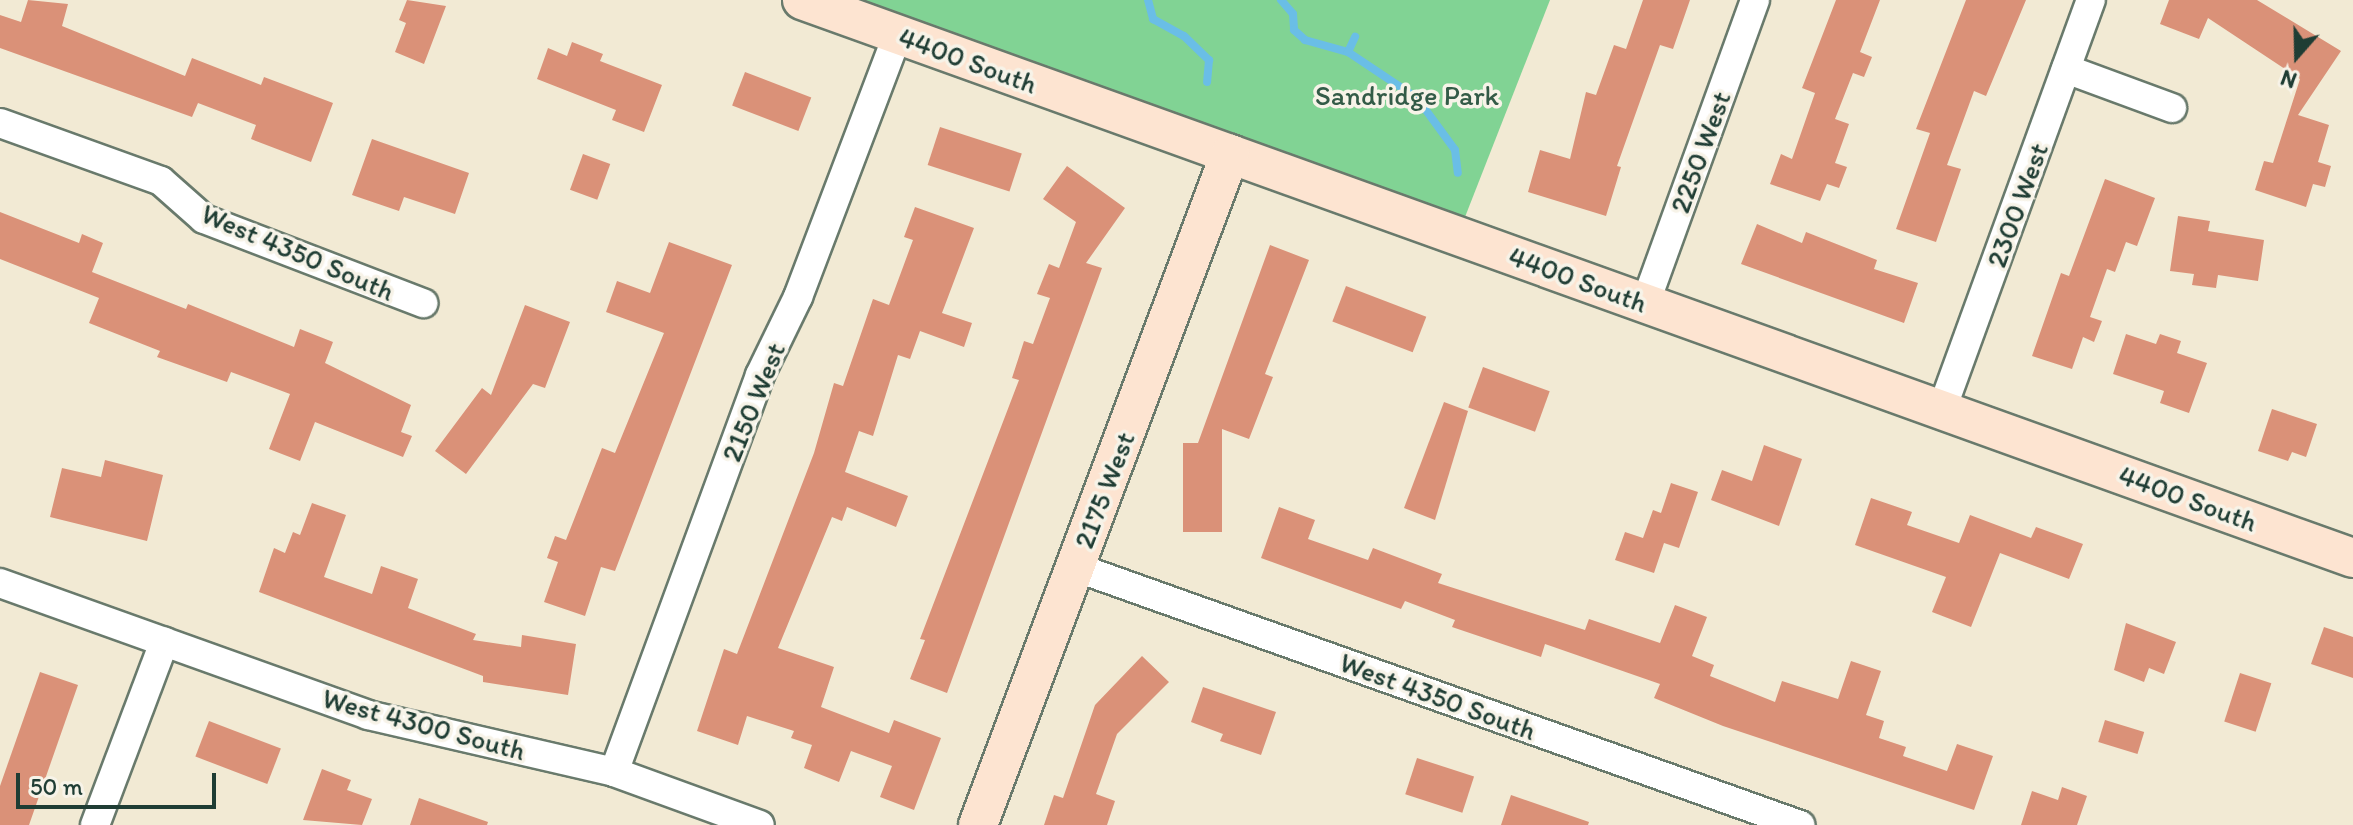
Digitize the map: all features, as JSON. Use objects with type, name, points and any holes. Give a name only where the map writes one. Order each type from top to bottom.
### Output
[{"type":"street","name":"4400 South","points":[[802,0],[2353,558]]},
{"type":"street","name":"2250 West","points":[[1645,304],[1755,0]]},
{"type":"street","name":"2300 West","points":[[1942,409],[2091,0]]},
{"type":"street","name":"2150 West","points":[[614,772],[760,375],[798,297],[898,34]]},
{"type":"street","points":[[2066,69],[2172,108]]},
{"type":"street","name":"West 4350 South","points":[[0,123],[161,181],[204,219],[423,303]]},
{"type":"street","name":"2175 West","points":[[978,825],[1230,154]]},
{"type":"street","name":"West 4350 South","points":[[1075,567],[1800,825]]},
{"type":"street","name":"West 4300 South","points":[[0,583],[368,715],[614,772],[760,825]]},
{"type":"street","points":[[95,825],[164,642]]},
{"type":"green space","name":"Sandridge Park","points":[[858,0],[1550,0],[1465,217]]},
{"type":"building","points":[[28,0],[68,4],[62,26],[185,76],[192,58],[261,85],[264,77],[333,103],[311,162],[251,139],[256,125],[198,103],[192,117],[0,48],[0,15],[21,22]]},
{"type":"building","points":[[407,0],[446,6],[424,64],[395,52],[406,23],[399,20]]},
{"type":"building","points":[[1643,0],[1690,0],[1673,49],[1660,45],[1617,166],[1621,167],[1606,216],[1528,192],[1540,150],[1570,159],[1586,92],[1596,95],[1614,45],[1626,49]]},
{"type":"building","points":[[1836,0],[1880,0],[1860,52],[1872,57],[1864,77],[1853,73],[1835,119],[1849,124],[1835,163],[1847,167],[1839,188],[1827,184],[1820,201],[1770,184],[1781,154],[1792,159],[1815,93],[1802,88]]},
{"type":"building","points":[[1966,0],[2026,0],[1986,96],[1974,91],[1947,165],[1961,169],[1936,242],[1896,229],[1930,133],[1916,129]]},
{"type":"building","points":[[2169,0],[2257,0],[2341,51],[2298,115],[2329,125],[2318,162],[2331,166],[2325,187],[2313,184],[2306,207],[2255,190],[2264,161],[2273,163],[2300,79],[2208,18],[2199,39],[2160,24]]},
{"type":"building","points":[[572,42],[603,54],[600,61],[662,85],[644,132],[612,120],[616,110],[537,79],[548,48],[567,56]]},
{"type":"building","points":[[745,72],[811,97],[798,131],[732,106]]},
{"type":"building","points":[[940,127],[1022,154],[1009,192],[928,165]]},
{"type":"building","points":[[372,139],[469,173],[455,214],[404,197],[399,211],[352,195]]},
{"type":"building","points":[[583,154],[610,164],[597,200],[570,190]]},
{"type":"building","points":[[1067,166],[1125,208],[1086,263],[1102,268],[947,693],[910,679],[925,640],[920,639],[1019,380],[1012,378],[1024,341],[1033,344],[1050,298],[1037,294],[1049,264],[1059,268],[1076,222],[1043,199]]},
{"type":"building","points":[[2105,179],[2155,198],[2137,246],[2126,242],[2115,272],[2107,269],[2090,317],[2102,321],[2094,342],[2083,337],[2072,369],[2032,356],[2061,273],[2069,276]]},
{"type":"building","points":[[915,207],[974,228],[942,313],[972,323],[964,347],[920,331],[910,359],[898,355],[873,436],[859,431],[845,472],[908,496],[896,527],[847,507],[842,521],[832,517],[778,648],[834,667],[821,707],[889,733],[894,720],[941,738],[914,810],[880,797],[892,766],[851,751],[839,782],[804,768],[812,745],[791,738],[794,731],[747,716],[738,745],[697,731],[724,649],[737,654],[814,453],[834,383],[843,386],[873,299],[889,305],[913,240],[904,237]]},
{"type":"building","points":[[0,212],[79,243],[82,234],[103,243],[92,272],[186,309],[188,304],[294,347],[300,329],[333,342],[325,363],[411,405],[401,432],[412,436],[403,457],[315,422],[300,461],[269,449],[290,394],[231,372],[227,382],[157,357],[160,351],[89,323],[99,298],[0,259]]},
{"type":"building","points":[[2178,216],[2210,221],[2208,231],[2264,240],[2258,281],[2218,275],[2216,288],[2192,285],[2194,274],[2170,271]]},
{"type":"building","points":[[1757,224],[1802,243],[1806,232],[1877,260],[1874,269],[1918,283],[1904,323],[1741,264]]},
{"type":"building","points":[[669,242],[732,265],[615,571],[601,567],[585,616],[544,602],[558,562],[547,558],[555,536],[566,540],[602,448],[615,453],[664,333],[606,312],[617,281],[650,293]]},
{"type":"building","points":[[1270,245],[1309,260],[1265,374],[1273,377],[1249,439],[1222,429],[1222,532],[1183,532],[1183,443],[1198,443]]},
{"type":"building","points":[[1346,286],[1426,317],[1413,352],[1332,321]]},
{"type":"building","points":[[525,305],[570,322],[545,388],[533,384],[466,474],[435,451],[482,388],[491,395]]},
{"type":"building","points":[[2126,334],[2156,344],[2160,334],[2181,341],[2177,353],[2207,363],[2189,413],[2160,403],[2164,391],[2113,374]]},
{"type":"building","points":[[1483,367],[1550,391],[1535,432],[1468,407]]},
{"type":"building","points":[[1444,402],[1468,411],[1435,520],[1404,508]]},
{"type":"building","points":[[2272,409],[2317,424],[2306,457],[2292,452],[2288,461],[2258,451]]},
{"type":"building","points":[[1764,445],[1802,459],[1779,526],[1711,500],[1722,470],[1752,481]]},
{"type":"building","points":[[105,460],[163,475],[147,541],[50,517],[62,468],[101,477]]},
{"type":"building","points":[[1671,483],[1698,492],[1679,548],[1664,543],[1654,573],[1615,560],[1625,532],[1643,538],[1653,510],[1661,513]]},
{"type":"building","points":[[1871,498],[1912,512],[1907,525],[1959,543],[1970,515],[2031,538],[2036,527],[2083,544],[2069,579],[2000,553],[1971,627],[1932,612],[1946,577],[1855,545]]},
{"type":"building","points":[[312,503],[346,515],[324,577],[372,594],[381,566],[418,579],[408,608],[476,634],[473,640],[521,647],[522,635],[576,644],[568,695],[483,682],[483,676],[259,592],[274,548],[285,553],[293,532],[300,535]]},
{"type":"building","points":[[1279,507],[1315,520],[1308,539],[1368,560],[1373,548],[1442,574],[1438,583],[1585,630],[1589,619],[1660,643],[1675,605],[1707,617],[1692,656],[1714,665],[1710,676],[1775,702],[1782,681],[1838,699],[1851,661],[1881,671],[1866,715],[1884,721],[1879,738],[1906,747],[1903,756],[1947,771],[1957,744],[1993,756],[1974,810],[1723,726],[1654,698],[1660,684],[1545,644],[1541,657],[1452,627],[1455,620],[1405,601],[1401,609],[1261,558]]},
{"type":"building","points":[[2126,623],[2176,642],[2164,674],[2149,668],[2144,682],[2114,670]]},
{"type":"building","points":[[2324,627],[2353,637],[2353,678],[2311,664]]},
{"type":"building","points":[[1142,656],[1169,682],[1117,734],[1096,794],[1115,801],[1107,825],[1044,825],[1054,795],[1063,798],[1095,705]]},
{"type":"building","points":[[40,672],[78,685],[29,825],[0,825],[0,786]]},
{"type":"building","points":[[2240,673],[2271,683],[2256,732],[2224,722]]},
{"type":"building","points":[[1203,687],[1276,712],[1261,755],[1220,741],[1223,734],[1191,722]]},
{"type":"building","points":[[2105,720],[2144,732],[2137,754],[2098,742]]},
{"type":"building","points":[[209,721],[281,749],[267,784],[195,756]]},
{"type":"building","points":[[1417,758],[1474,777],[1462,813],[1405,794]]},
{"type":"building","points":[[322,769],[351,780],[347,790],[372,799],[362,825],[303,820]]},
{"type":"building","points":[[2062,787],[2087,796],[2077,825],[2021,825],[2032,791],[2058,800]]},
{"type":"building","points":[[1511,795],[1589,822],[1588,825],[1501,825]]},
{"type":"building","points":[[419,798],[488,822],[487,825],[410,825]]},
{"type":"waterway","points":[[1148,0],[1153,19],[1184,36],[1209,60],[1207,82]]},
{"type":"waterway","points":[[1281,0],[1293,14],[1294,30],[1305,40],[1348,52],[1355,37]]},
{"type":"waterway","points":[[1348,52],[1417,98],[1455,150],[1458,173]]}]
